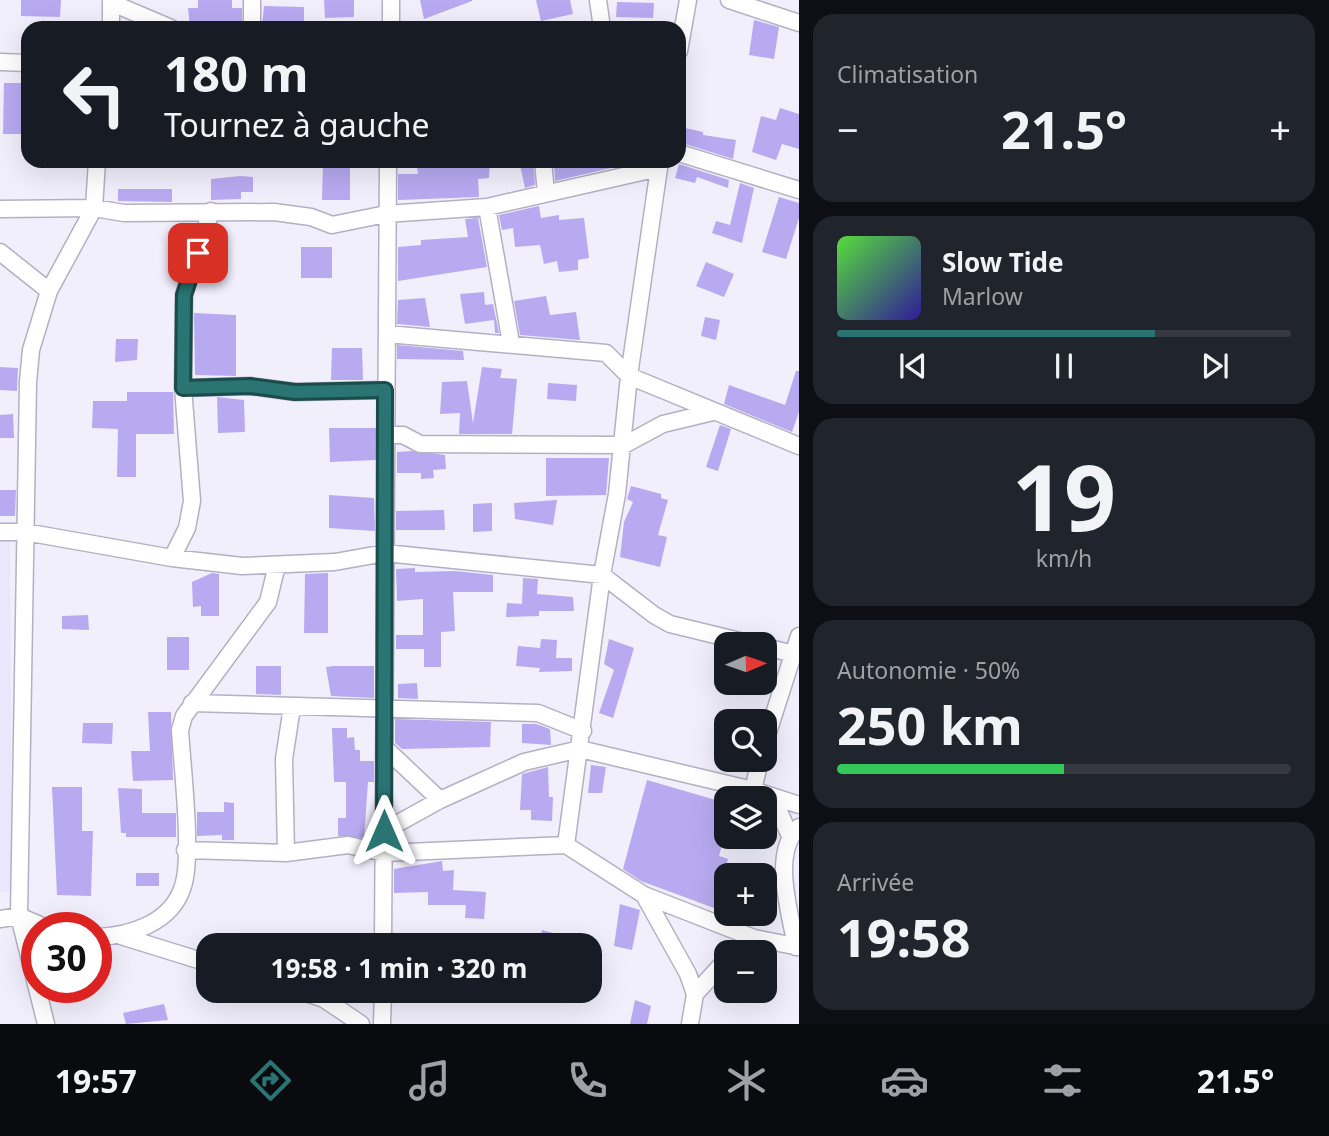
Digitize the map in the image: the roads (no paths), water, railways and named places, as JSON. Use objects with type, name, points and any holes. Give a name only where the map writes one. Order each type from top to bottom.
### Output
[{"type":"street","points":[[252,0],[252,21]]},
{"type":"street","points":[[391,0],[391,21]]},
{"type":"street","points":[[598,0],[601,21]]},
{"type":"street","points":[[684,21],[688,0]]},
{"type":"street","points":[[729,0],[799,23]]},
{"type":"street","points":[[111,21],[112,2],[155,21]]},
{"type":"street","points":[[0,62],[21,63]]},
{"type":"street","points":[[686,155],[799,190]]},
{"type":"street","points":[[46,1024],[19,916],[30,350],[49,291],[94,208],[97,168]]},
{"type":"street","points":[[383,933],[384,434],[388,168]]},
{"type":"street","points":[[544,168],[547,193]]},
{"type":"street","points":[[0,209],[94,208],[124,214],[274,212],[311,217],[332,225],[386,214],[488,206],[644,168]]},
{"type":"street","points":[[566,845],[602,575],[624,446],[629,376],[659,168]]},
{"type":"street","points":[[488,206],[511,343]]},
{"type":"street","points":[[172,558],[187,528],[192,501],[183,388],[184,295],[211,211]]},
{"type":"street","points":[[0,252],[49,291]]},
{"type":"street","points":[[387,334],[606,353],[629,376],[799,446]]},
{"type":"street","points":[[183,388],[250,386],[295,392],[385,390]]},
{"type":"street","points":[[384,434],[402,435],[420,444],[624,446],[663,424],[713,412]]},
{"type":"street","points":[[0,532],[25,532],[172,558],[242,566],[335,562],[385,553],[602,575],[670,624],[714,635]]},
{"type":"street","points":[[112,936],[143,928],[168,911],[183,886],[185,850],[180,730],[192,703],[226,663],[268,602],[277,565]]},
{"type":"street","points":[[776,709],[799,636]]},
{"type":"street","points":[[777,650],[794,654]]},
{"type":"street","points":[[192,703],[538,713],[583,731]]},
{"type":"street","points":[[286,853],[284,759],[292,707]]},
{"type":"street","points":[[385,748],[440,800]]},
{"type":"street","points":[[384,831],[440,800],[524,762],[580,749],[740,786]]},
{"type":"street","points":[[777,799],[799,805]]},
{"type":"street","points":[[185,850],[286,853],[348,845],[384,853],[566,845],[644,895],[754,938],[797,947],[786,884],[785,859],[794,832],[777,804]]},
{"type":"street","points":[[644,895],[681,959],[695,994],[690,1024]]},
{"type":"street","points":[[0,919],[19,916]]},
{"type":"street","points":[[121,936],[196,959]]},
{"type":"street","points":[[695,994],[714,973]]},
{"type":"street","points":[[330,1003],[361,1024]]},
{"type":"street","points":[[382,1024],[383,1003]]}]
